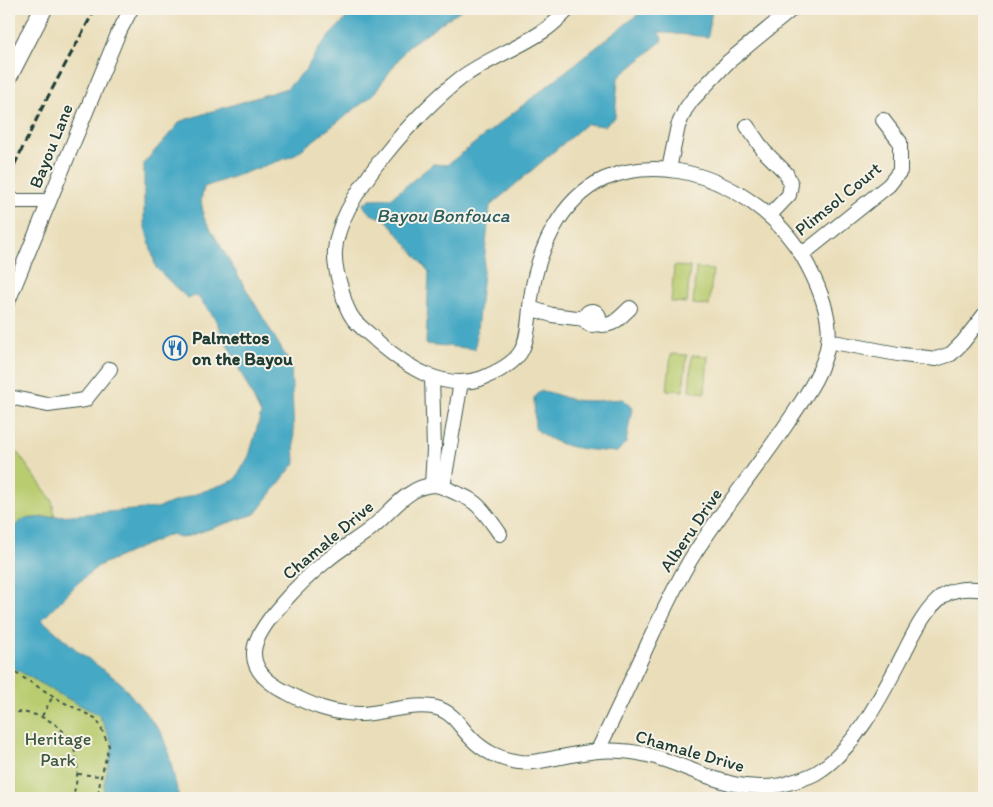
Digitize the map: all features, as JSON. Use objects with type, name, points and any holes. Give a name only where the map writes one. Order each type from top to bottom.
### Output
[{"type":"main road","points":[[9,75],[42,9]]},
{"type":"street","name":"Bayou Lane","points":[[9,299],[114,43],[131,9]]},
{"type":"street","points":[[569,9],[545,30],[465,75],[437,98],[399,139],[361,187],[349,207],[338,232],[335,253],[338,278],[345,303],[354,320],[388,350],[416,370],[432,378],[454,382],[485,377],[516,358],[524,347],[538,264],[547,240],[561,217],[582,193],[601,181],[617,174],[642,170],[669,169],[697,175],[724,186],[748,199],[770,215],[782,227],[801,254],[818,288],[825,310],[828,341],[936,360],[951,354],[984,315]]},
{"type":"street","points":[[669,169],[678,126],[692,100],[728,62],[792,9]]},
{"type":"street","name":"Plimsol Court","points":[[801,254],[889,185],[900,171],[900,142],[883,120]]},
{"type":"street","points":[[747,126],[764,151],[786,173],[791,184],[789,195],[770,215]]},
{"type":"street","points":[[11,201],[49,201]]},
{"type":"street","points":[[530,308],[552,315],[604,326],[613,323],[630,308]]},
{"type":"street","name":"Alberu Drive","points":[[598,750],[672,593],[693,556],[813,384],[820,370],[828,341]]},
{"type":"street","points":[[9,397],[48,405],[85,400],[110,369]]},
{"type":"street","points":[[432,378],[434,450],[438,486]]},
{"type":"street","points":[[438,486],[454,382]]},
{"type":"street","points":[[438,486],[474,502],[500,534]]},
{"type":"street","name":"Chamale Drive","points":[[438,486],[413,492],[371,529],[325,561],[295,590],[266,624],[258,636],[254,651],[256,664],[263,677],[273,686],[308,704],[330,712],[362,714],[421,707],[440,709],[452,715],[471,739],[486,751],[520,762],[541,761],[598,750],[624,751],[652,755],[731,784],[752,788],[770,787],[802,779],[816,773],[837,755],[858,731],[891,678],[920,622],[942,597],[958,590],[984,590]]},
{"type":"path","points":[[9,669],[53,696],[97,719],[109,746],[101,776],[98,798]]},
{"type":"path","points":[[42,716],[53,696]]},
{"type":"path","points":[[9,712],[25,711],[42,716],[58,726],[71,742],[77,761],[78,774],[72,798]]},
{"type":"path","points":[[78,774],[101,776]]},
{"type":"green space","points":[[674,266],[690,267],[687,303],[671,302]]},
{"type":"green space","points":[[696,268],[713,270],[709,306],[693,304]]},
{"type":"green space","points":[[671,354],[687,355],[683,391],[667,390]]},
{"type":"green space","points":[[692,355],[708,356],[705,393],[689,391]]},
{"type":"green space","points":[[9,441],[52,500],[55,516],[23,519],[9,532]]},
{"type":"green space","name":"Heritage Park","points":[[9,665],[99,715],[113,745],[104,784],[103,798],[9,798]]},
{"type":"water","points":[[359,9],[462,9],[408,46],[373,95],[293,156],[204,187],[201,200],[204,218],[291,365],[295,463],[255,514],[182,538],[171,534],[98,566],[78,583],[42,620],[79,652],[120,682],[161,732],[168,751],[179,798],[103,798],[104,784],[113,745],[99,715],[9,665],[9,532],[23,519],[157,508],[235,480],[249,456],[261,414],[214,317],[197,296],[187,298],[156,268],[144,223],[144,163],[181,121],[287,88],[306,69],[321,45],[351,13]]},
{"type":"water","name":"Bayou Bonfouca","points":[[642,9],[712,9],[708,37],[658,32],[663,40],[618,78],[615,117],[604,126],[586,124],[490,206],[475,349],[426,344],[429,272],[385,218],[378,217],[367,211],[363,204],[370,199],[391,198],[433,164],[447,165],[641,12]]},
{"type":"water","points":[[539,391],[574,400],[623,399],[632,408],[626,443],[617,452],[595,450],[573,447],[543,435],[535,428],[534,398]]},
{"type":"railway","points":[[9,176],[42,108],[95,9]]},
{"type":"place","name":"Palmettos on the Bayou","points":[[175,348]]}]
